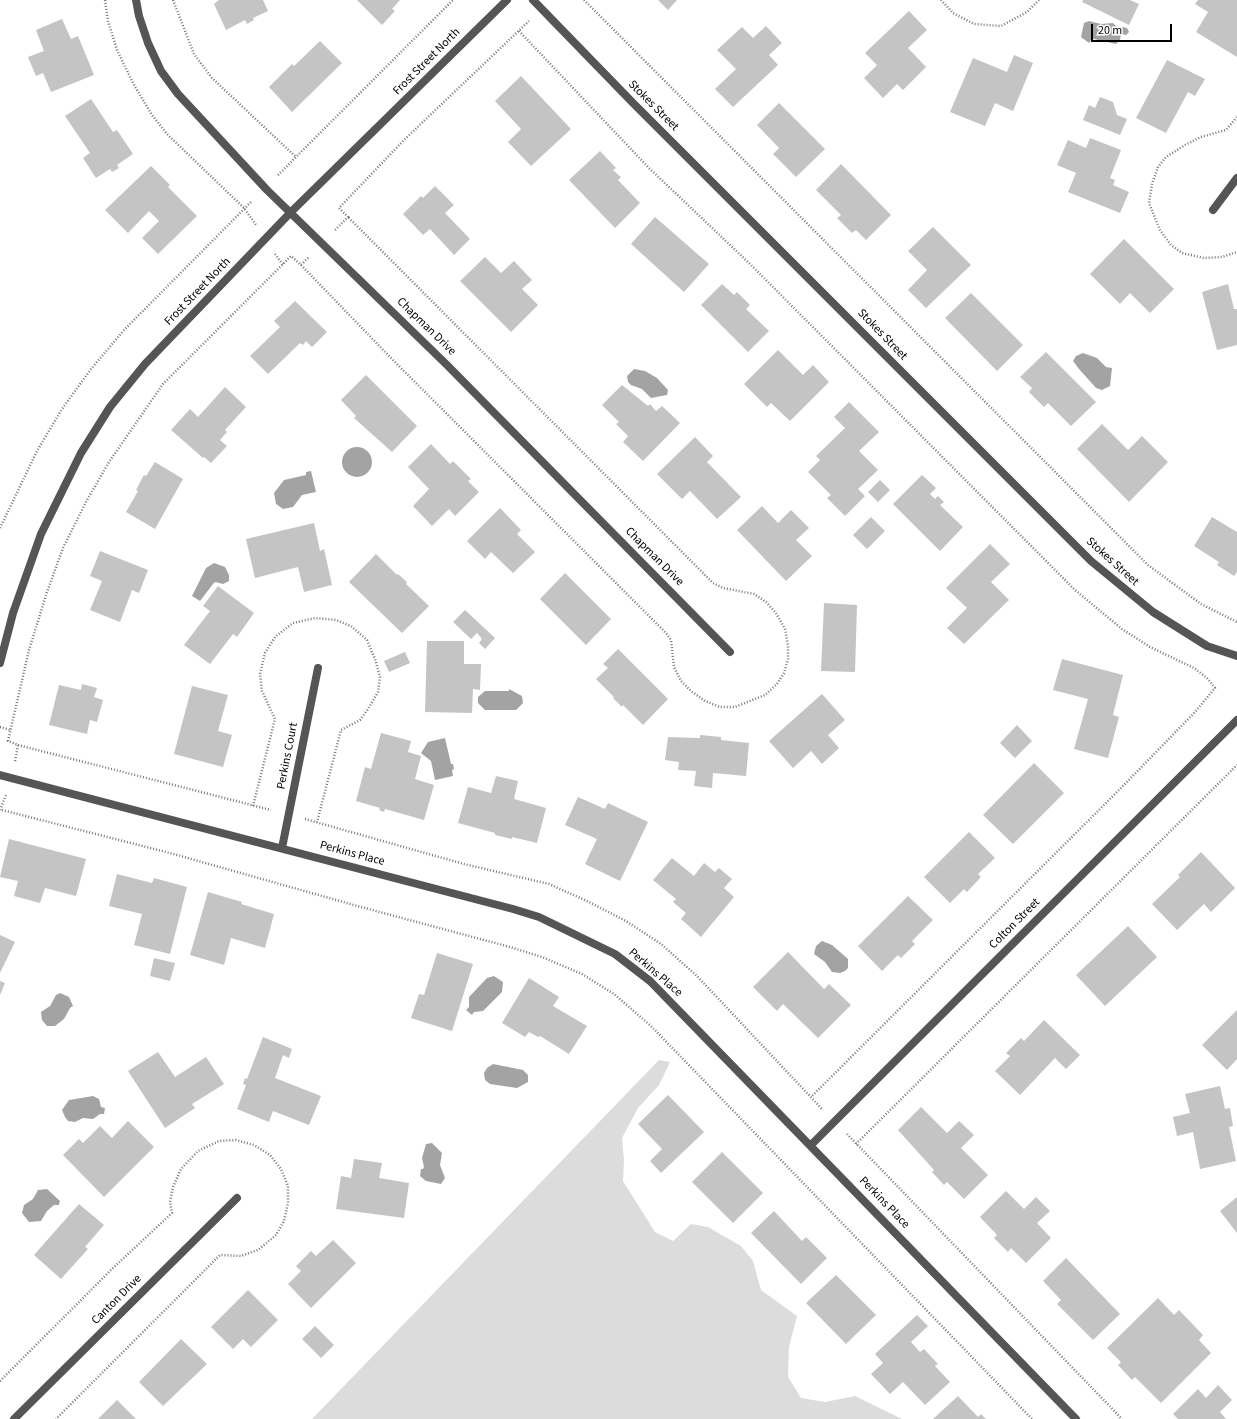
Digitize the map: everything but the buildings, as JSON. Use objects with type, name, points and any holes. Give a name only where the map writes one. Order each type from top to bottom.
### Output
[{"type":"street","name":"Chapman Drive","points":[[136,0],[139,16],[148,43],[161,71],[178,94],[265,188],[447,365],[730,652]]},
{"type":"street","name":"Frost Street North","points":[[0,663],[13,613],[41,534],[80,453],[110,407],[145,364],[291,212],[507,0]]},
{"type":"street","name":"Stokes Street","points":[[533,0],[1092,561],[1153,612],[1207,646],[1237,656]]},
{"type":"street","points":[[1213,210],[1237,178]]},
{"type":"street","name":"Perkins Court","points":[[282,848],[318,668]]},
{"type":"street","name":"Colton Street","points":[[811,1145],[1237,720]]},
{"type":"street","name":"Perkins Place","points":[[0,776],[520,911],[538,917],[615,954],[650,981],[1076,1419]]},
{"type":"street","name":"Canton Drive","points":[[14,1419],[237,1198]]},
{"type":"path","points":[[105,0],[108,21],[117,50],[134,85],[152,115],[167,134],[244,208],[283,265]]},
{"type":"path","points":[[173,0],[194,54],[212,78],[296,157]]},
{"type":"path","points":[[0,528],[8,508],[37,451],[62,408],[91,369],[125,329],[244,208],[454,0]]},
{"type":"path","points":[[584,0],[1148,565],[1201,604],[1237,622]]},
{"type":"path","points":[[941,0],[953,13],[974,24],[1001,26],[1027,12],[1039,0]]},
{"type":"path","points":[[541,8],[406,139],[339,208],[348,217],[301,265],[291,256],[163,384],[138,418],[105,469],[86,502],[64,548],[46,595],[30,650],[8,741],[10,743],[289,815],[464,864],[548,884],[587,900],[626,921],[661,944],[696,976],[834,1122],[1122,1419]]},
{"type":"path","points":[[519,31],[648,167],[756,270],[1075,590],[1122,629],[1150,647],[1194,668],[1207,678],[1215,688],[1195,712],[1122,787],[811,1097]]},
{"type":"path","points":[[1237,117],[1226,130],[1201,137],[1185,144],[1166,157],[1158,167],[1152,184],[1149,203],[1160,230],[1171,245],[1182,253],[1204,258],[1222,257],[1237,252]]},
{"type":"path","points":[[0,727],[10,730]]},
{"type":"path","points":[[18,745],[1,810],[177,855],[361,907],[510,946],[542,957],[582,974],[614,994],[651,1026],[1032,1419]]},
{"type":"path","points":[[856,1144],[1237,765]]},
{"type":"shaded area","points":[[1089,21],[1101,24],[1113,23],[1120,30],[1123,27],[1127,28],[1129,32],[1126,35],[1121,34],[1120,40],[1116,44],[1094,39],[1089,43],[1081,37],[1084,23]]},
{"type":"shaded area","points":[[1083,353],[1097,358],[1106,367],[1112,368],[1110,386],[1102,390],[1096,388],[1079,369],[1073,361],[1076,356]]},
{"type":"shaded area","points":[[634,369],[645,371],[657,378],[668,390],[667,395],[651,398],[642,389],[631,385],[628,382],[627,376]]},
{"type":"shaded area","points":[[357,447],[368,451],[372,462],[368,473],[357,477],[346,473],[342,462],[346,451]]},
{"type":"shaded area","points":[[311,471],[316,492],[302,495],[293,507],[283,509],[276,504],[274,493],[284,480],[306,475],[306,472]]},
{"type":"shaded area","points":[[214,563],[225,567],[229,575],[229,581],[223,584],[215,582],[200,601],[192,596],[206,568]]},
{"type":"shaded area","points":[[509,689],[522,696],[523,703],[516,710],[485,710],[478,703],[478,697],[485,691],[509,691]]},
{"type":"shaded area","points":[[445,738],[451,764],[453,764],[453,776],[435,780],[431,761],[421,753],[428,742]]},
{"type":"shaded area","points":[[822,941],[832,945],[848,959],[848,968],[845,971],[840,973],[832,972],[825,962],[814,954],[816,946]]},
{"type":"shaded area","points":[[494,976],[503,982],[502,992],[483,1011],[474,1012],[472,1015],[466,1010],[469,1007],[469,997],[487,978]]},
{"type":"shaded area","points":[[60,993],[69,997],[73,1006],[70,1008],[64,1019],[55,1026],[47,1026],[42,1020],[41,1012],[50,1006],[56,995]]},
{"type":"shaded area","points":[[659,1060],[670,1062],[659,1085],[638,1108],[622,1138],[624,1161],[623,1181],[655,1232],[673,1241],[691,1224],[708,1227],[741,1246],[753,1261],[761,1290],[797,1316],[789,1347],[788,1377],[801,1398],[825,1402],[855,1396],[902,1419],[312,1419]]},
{"type":"shaded area","points":[[493,1064],[523,1070],[528,1075],[528,1082],[517,1088],[490,1084],[485,1080],[484,1073],[487,1068]]},
{"type":"shaded area","points":[[93,1096],[99,1099],[101,1107],[105,1108],[104,1114],[100,1114],[93,1119],[83,1118],[75,1122],[68,1121],[62,1110],[69,1100]]},
{"type":"shaded area","points":[[432,1143],[442,1153],[440,1165],[445,1178],[441,1184],[426,1181],[420,1176],[421,1169],[424,1167],[422,1158],[426,1144]]},
{"type":"shaded area","points":[[47,1189],[60,1201],[59,1205],[54,1205],[47,1211],[41,1221],[29,1222],[22,1213],[24,1205],[33,1199],[38,1190]]}]
